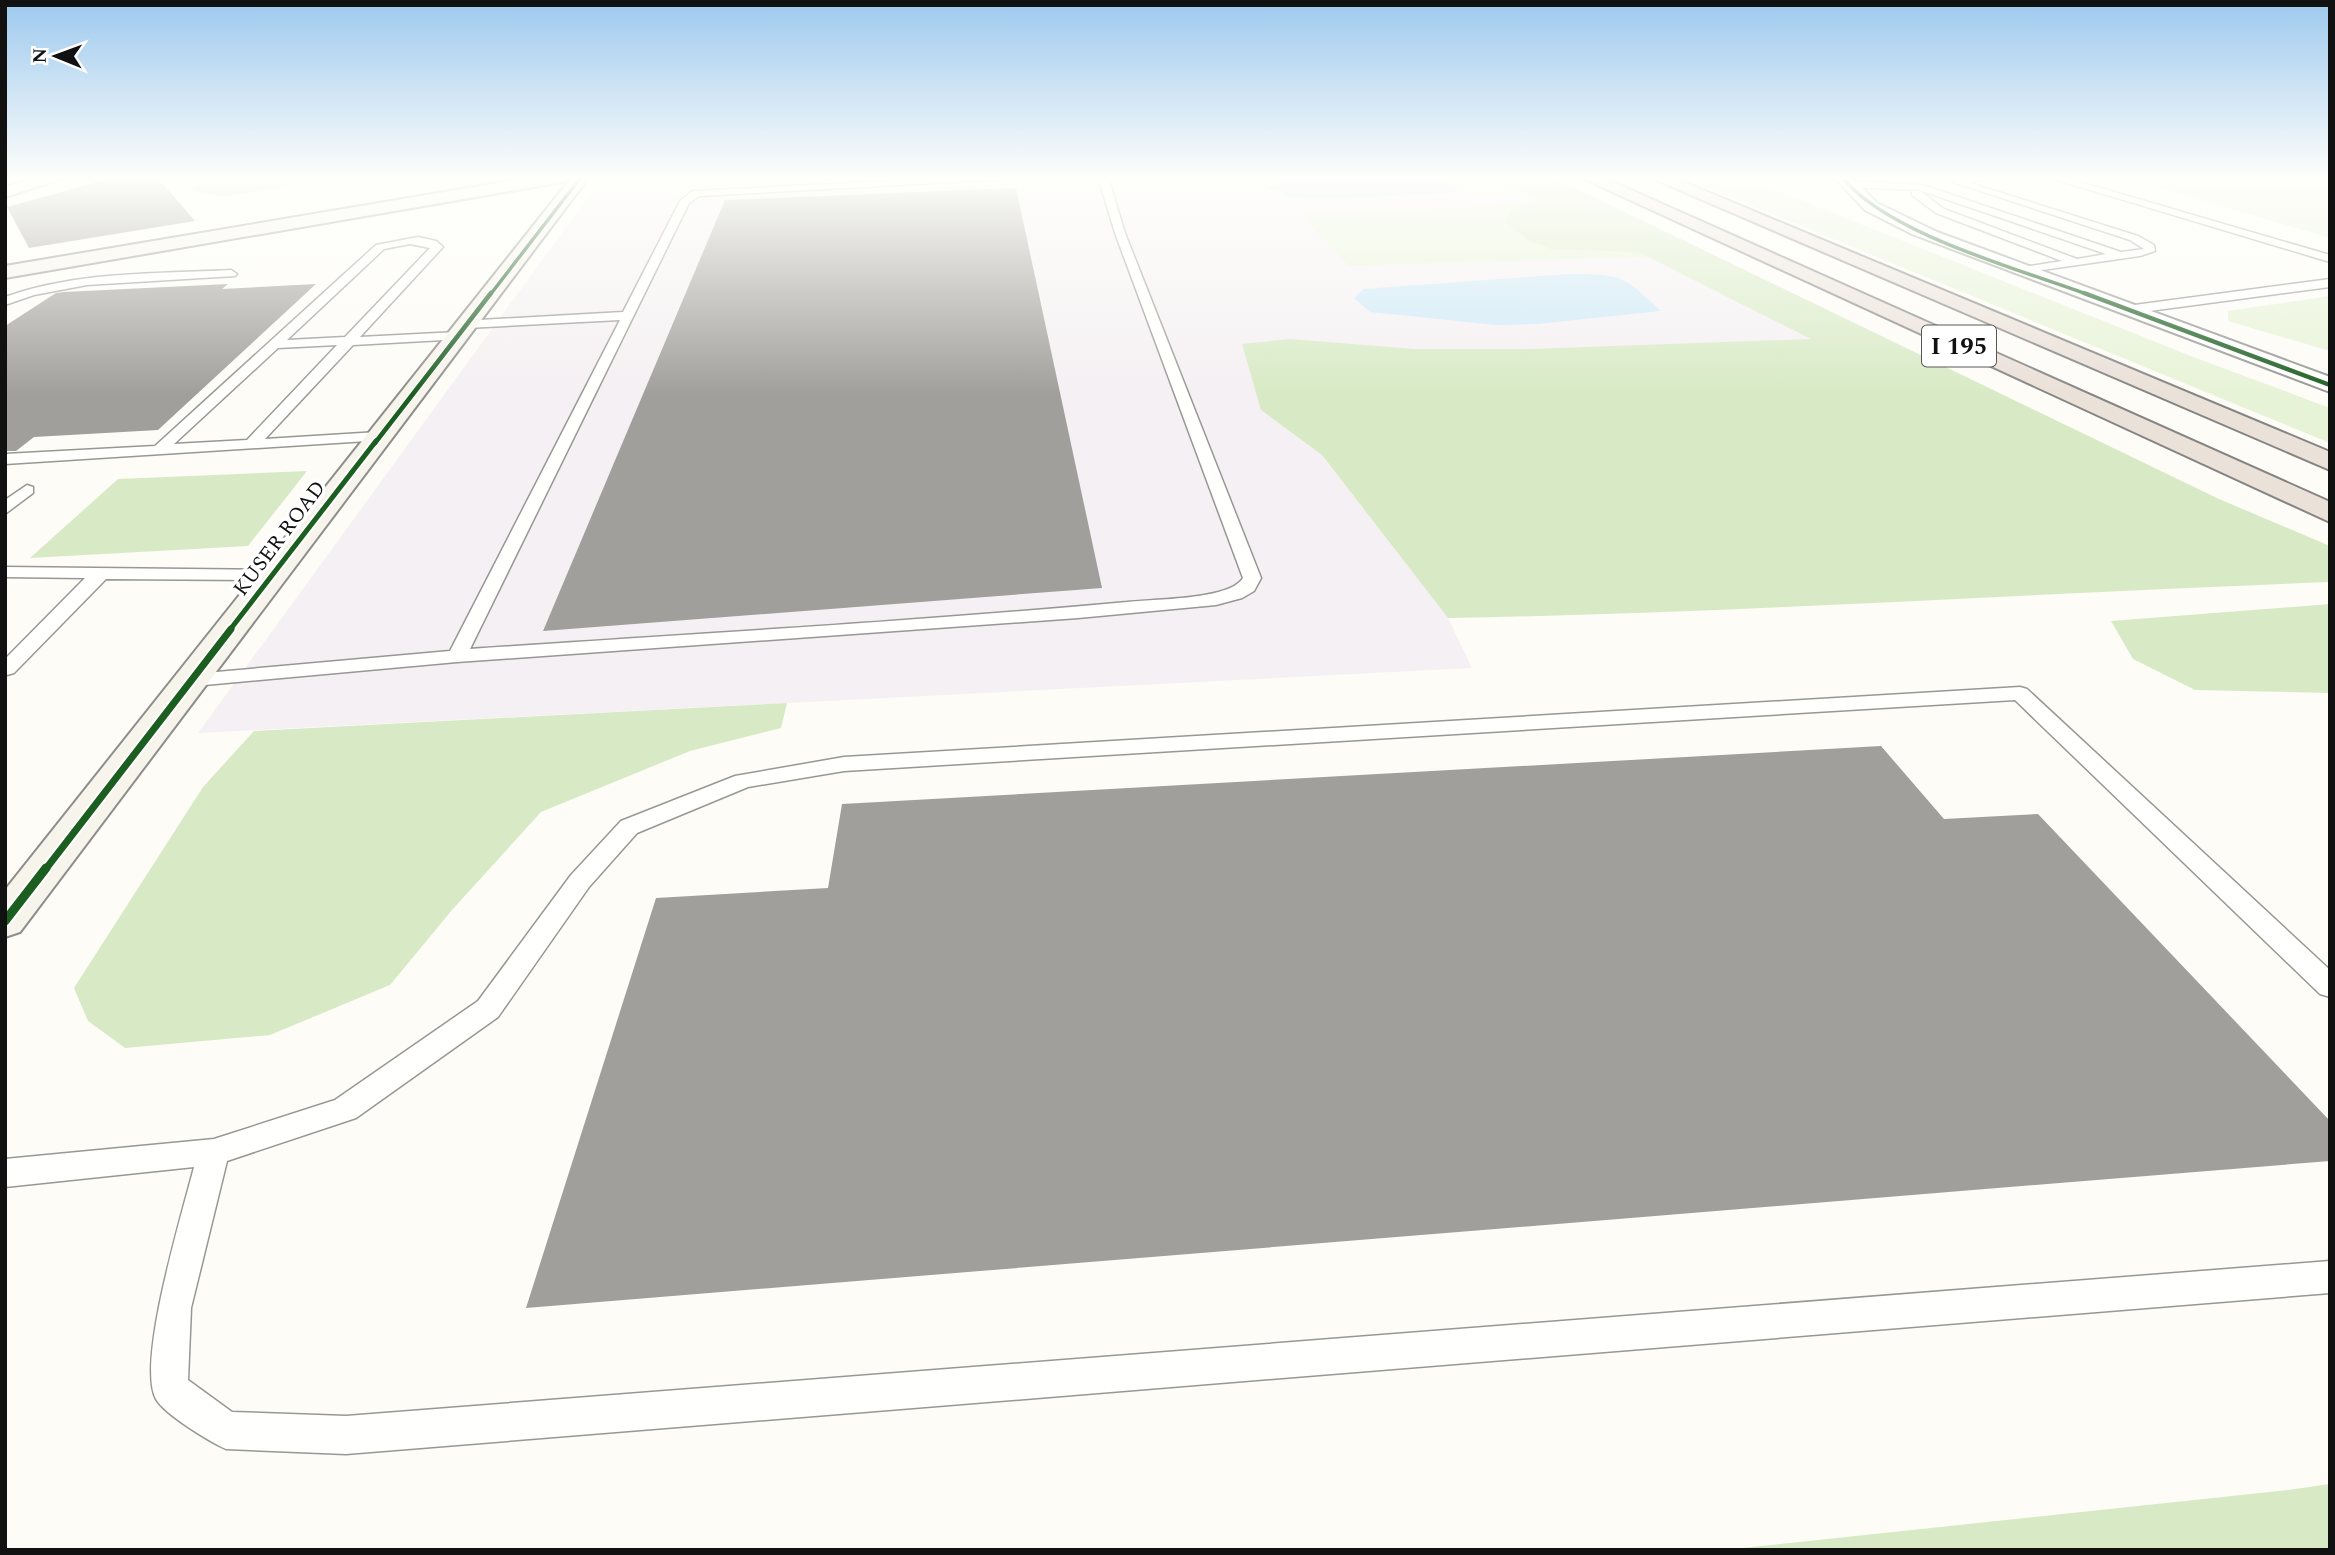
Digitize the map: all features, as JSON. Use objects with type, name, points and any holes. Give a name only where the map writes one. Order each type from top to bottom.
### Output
[{"type":"highway","name":"I 195","points":[[1748,250],[2330,513]]},
{"type":"highway","name":"I 195","points":[[1828,250],[2330,462]]},
{"type":"street","points":[[5,272],[136,250]]},
{"type":"street","name":"KUSER ROAD","points":[[5,921],[525,250]]},
{"type":"street","points":[[1969,250],[2330,385]]},
{"type":"lane","points":[[160,449],[376,250]]},
{"type":"lane","points":[[252,444],[435,250]]},
{"type":"lane","points":[[457,656],[661,250]]},
{"type":"lane","points":[[194,680],[457,656],[1078,612],[1216,599],[1235,594],[1247,587],[1252,578],[1126,250]]},
{"type":"lane","points":[[2040,250],[2076,262]]},
{"type":"lane","points":[[2102,250],[2121,256]]},
{"type":"lane","points":[[2021,270],[2149,250]]},
{"type":"lane","points":[[2298,250],[2330,259]]},
{"type":"lane","points":[[8,299],[94,282],[231,274]]},
{"type":"lane","points":[[2127,310],[2330,283]]},
{"type":"lane","points":[[275,344],[349,341],[628,316]]},
{"type":"lane","points":[[5,459],[378,438]]},
{"type":"lane","points":[[5,509],[27,491]]},
{"type":"lane","points":[[5,572],[272,575]]},
{"type":"lane","points":[[7,669],[101,573]]},
{"type":"lane","points":[[5,1173],[214,1152],[345,1109],[488,1009],[580,881],[629,827],[743,781],[844,764],[2020,693],[2330,987]]},
{"type":"lane","points":[[214,1152],[174,1308],[170,1388],[226,1430],[346,1435],[2330,1277]]},
{"type":"shaded area","points":[[550,250],[1336,250],[1350,266],[1648,257],[1813,340],[1529,349],[1415,349],[1261,410],[1322,455],[1448,618],[1472,668],[198,733]]},
{"type":"green space","points":[[1333,250],[1634,250],[1648,257],[1349,266]]},
{"type":"green space","points":[[1567,250],[1702,250],[2219,499],[2330,546],[2330,582],[1779,607],[1448,618],[1322,455],[1261,410],[1242,344],[1290,339],[1415,349],[1529,349],[1811,339],[1638,252]]},
{"type":"green space","points":[[1859,250],[1924,250],[2188,355],[2330,408],[2330,443]]},
{"type":"green space","points":[[2330,296],[2330,351],[2228,321],[2228,311]]},
{"type":"green space","points":[[307,471],[248,546],[30,558],[118,479]]},
{"type":"green space","points":[[2330,604],[2330,693],[2195,690],[2133,659],[2111,621]]},
{"type":"green space","points":[[787,703],[781,728],[690,751],[541,812],[452,910],[390,985],[270,1035],[125,1048],[88,1021],[74,988],[203,787],[254,731]]},
{"type":"green space","points":[[2330,1484],[2330,1550],[1724,1550],[2288,1490]]},
{"type":"water","points":[[1570,274],[1612,276],[1621,279],[1661,311],[1537,324],[1496,325],[1370,312],[1354,298],[1363,289]]},
{"type":"building","points":[[704,250],[1029,250],[1102,588],[543,631]]},
{"type":"building","points":[[228,284],[222,289],[316,284],[158,430],[34,437],[16,451],[5,451],[5,326],[56,293]]},
{"type":"building","points":[[1881,746],[1944,819],[2038,814],[2330,1121],[2330,1161],[526,1308],[656,898],[828,888],[842,804]]},
{"type":"cycle path","points":[[5,921],[525,250]]},
{"type":"cycle path","points":[[1967,250],[2330,385]]}]
